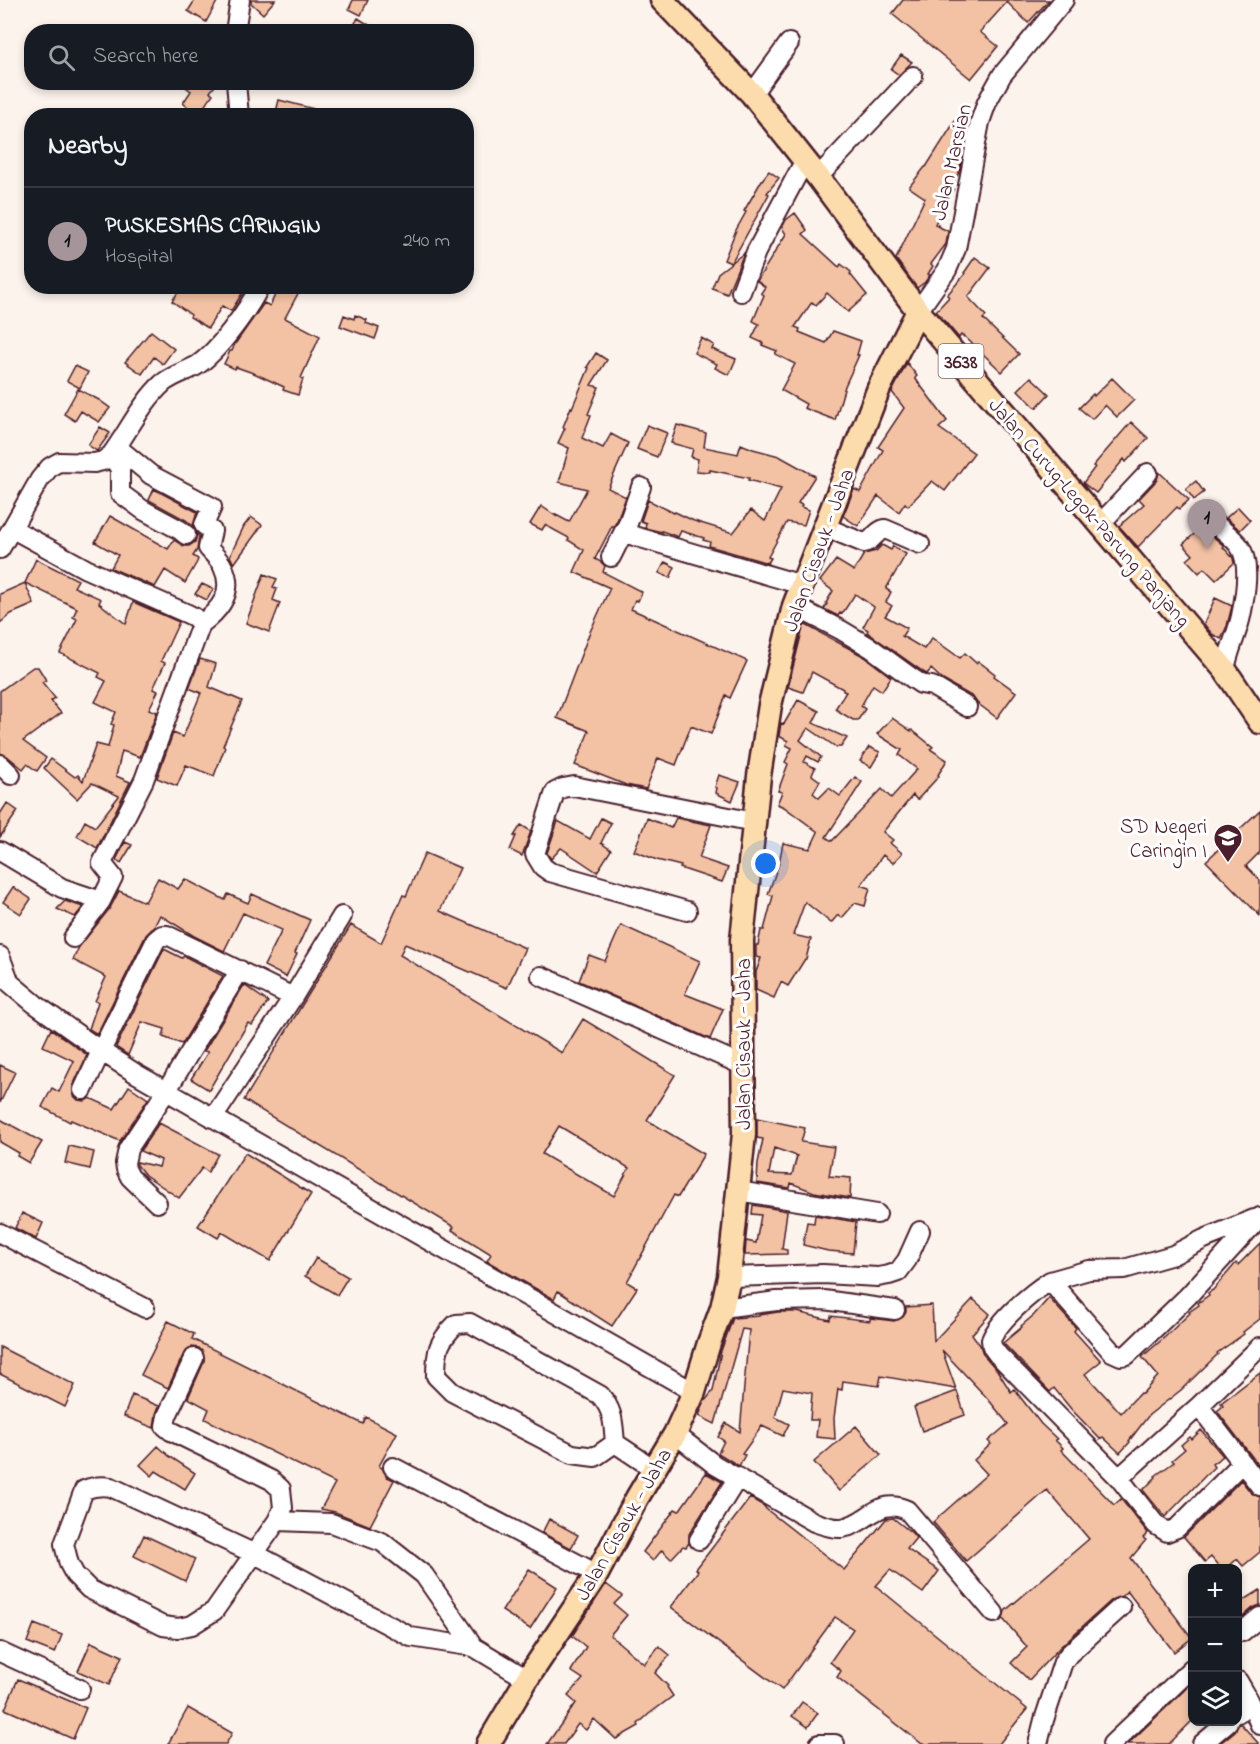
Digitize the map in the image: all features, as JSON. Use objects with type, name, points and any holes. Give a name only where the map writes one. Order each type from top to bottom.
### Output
[{"type":"main road","name":"Jalan Curug–Legok–Parung Panjang","points":[[662,0],[752,94],[812,168],[918,311],[1257,710]]},
{"type":"main road","name":"Jalan Cisauk - Jaha","points":[[490,1743],[527,1680],[597,1574],[675,1434],[694,1392],[722,1308],[729,1277],[744,1134],[742,940],[754,822],[770,705],[794,606],[879,388],[918,311]]},
{"type":"street","points":[[236,24],[240,0]]},
{"type":"street","name":"Jalan Marsian","points":[[918,311],[947,270],[956,249],[980,122],[987,102],[1002,75],[1064,0]]},
{"type":"street","points":[[752,94],[789,43]]},
{"type":"street","points":[[741,292],[756,252],[812,168],[913,76]]},
{"type":"street","points":[[237,90],[238,108]]},
{"type":"street","points":[[0,549],[40,479],[50,467],[59,462],[103,461],[114,451],[148,401],[164,383],[195,366],[222,342],[255,294]]},
{"type":"street","points":[[114,451],[120,469],[120,493],[143,510],[186,535]]},
{"type":"street","points":[[73,938],[101,901],[113,877],[102,863],[144,780],[201,624],[216,613],[224,599],[228,581],[223,565],[208,548],[212,531],[204,525],[212,507],[151,475],[114,451]]},
{"type":"street","points":[[1100,524],[1148,473]]},
{"type":"street","points":[[611,557],[627,526],[641,487]]},
{"type":"street","points":[[1209,519],[1239,546],[1246,566],[1241,616],[1227,656],[1225,670]]},
{"type":"street","points":[[825,527],[864,543],[868,543],[881,529],[885,529],[920,544]]},
{"type":"street","points":[[13,529],[86,569],[194,617],[201,624]]},
{"type":"street","points":[[624,531],[634,536],[802,585]]},
{"type":"street","points":[[794,606],[841,630],[871,648],[921,684],[932,686],[966,707]]},
{"type":"street","points":[[687,911],[550,872],[543,867],[535,854],[555,792],[574,786],[754,822]]},
{"type":"street","points":[[0,851],[62,888],[101,901]]},
{"type":"street","points":[[213,1119],[293,997],[342,916]]},
{"type":"street","points":[[83,1090],[156,940],[162,935],[293,997]]},
{"type":"street","points":[[0,956],[5,988],[35,1004],[100,1051],[213,1119],[694,1392]]},
{"type":"street","points":[[157,1203],[130,1178],[125,1163],[128,1149],[240,970]]},
{"type":"street","points":[[541,976],[742,1065]]},
{"type":"street","points":[[738,1191],[877,1214]]},
{"type":"street","points":[[1050,1281],[1112,1352],[1124,1356],[1188,1296],[1259,1217]]},
{"type":"street","points":[[1242,1463],[1177,1528],[1167,1532],[1156,1525],[1119,1478],[998,1355],[992,1347],[991,1340],[999,1326],[1036,1290],[1050,1281],[1089,1270],[1124,1269],[1173,1255],[1204,1239],[1259,1217]]},
{"type":"street","points":[[729,1277],[823,1274],[878,1277],[889,1275],[898,1272],[907,1260],[920,1231]]},
{"type":"street","points":[[0,1233],[145,1308]]},
{"type":"street","points":[[722,1308],[777,1301],[824,1300],[895,1310]]},
{"type":"street","points":[[470,1323],[600,1395],[612,1413],[615,1443],[595,1457],[572,1454],[452,1392],[435,1376],[436,1354],[444,1336],[456,1324],[470,1323]]},
{"type":"street","points":[[1119,1478],[1260,1347]]},
{"type":"street","points":[[194,1358],[167,1416],[165,1426],[271,1480],[281,1489],[283,1508],[278,1521],[255,1554],[214,1611],[192,1624],[178,1628],[163,1626],[89,1589],[72,1570],[64,1544],[84,1491],[103,1485],[255,1554],[411,1637],[474,1647],[527,1680]]},
{"type":"street","points":[[1199,1406],[1260,1486]]},
{"type":"street","points":[[675,1434],[715,1465],[814,1522],[827,1527],[840,1528],[853,1524],[891,1504],[907,1509],[994,1613]]},
{"type":"street","points":[[615,1443],[654,1469]]},
{"type":"street","points":[[393,1467],[597,1574]]},
{"type":"street","points":[[699,1540],[738,1477]]},
{"type":"street","points":[[278,1521],[331,1523],[382,1542],[424,1575],[474,1647]]},
{"type":"street","points":[[1038,1744],[1063,1662],[1121,1607]]},
{"type":"street","points":[[1242,1632],[1260,1617]]},
{"type":"street","points":[[0,1652],[80,1689]]},
{"type":"street","points":[[1112,1744],[1188,1672]]},
{"type":"street","points":[[1244,1707],[1260,1725]]},
{"type":"street","points":[[1202,1744],[1223,1726]]},
{"type":"street","points":[[819,1744],[835,1744]]},
{"type":"building","points":[[195,0],[218,0],[206,22],[188,11]]},
{"type":"building","points":[[251,0],[275,0],[263,14],[251,3]]},
{"type":"building","points":[[353,0],[368,0],[361,15],[349,9]]},
{"type":"building","points":[[903,0],[1049,0],[1028,23],[1007,2],[980,32],[998,46],[971,79],[892,14]]},
{"type":"building","points":[[358,18],[367,24],[355,24]]},
{"type":"building","points":[[901,55],[912,62],[899,75],[891,69]]},
{"type":"building","points":[[212,90],[210,92],[213,94],[203,108],[189,108],[183,103],[191,91]]},
{"type":"building","points":[[279,100],[310,108],[277,108]]},
{"type":"building","points":[[957,118],[968,125],[950,156],[961,162],[959,172],[951,187],[954,189],[938,212],[940,213],[935,224],[948,231],[946,244],[931,264],[933,266],[928,274],[930,275],[917,288],[896,259],[925,198],[909,187],[926,167]]},
{"type":"building","points":[[769,171],[779,178],[767,193],[769,194],[731,263],[724,260],[736,230],[746,212],[744,211]]},
{"type":"building","points":[[795,213],[807,230],[803,234],[839,267],[841,264],[851,272],[850,274],[867,295],[848,312],[827,293],[816,305],[812,302],[795,327],[800,329],[799,332],[826,343],[833,331],[861,341],[857,355],[859,355],[845,386],[835,420],[804,408],[806,404],[781,390],[795,364],[775,354],[777,351],[752,338],[759,324],[753,321],[765,287],[757,281],[786,234],[782,228],[786,220]]},
{"type":"building","points":[[744,253],[727,294],[712,288],[718,273]]},
{"type":"building","points":[[975,257],[990,268],[968,297],[986,316],[983,319],[1019,354],[1002,372],[964,336],[961,335],[959,338],[936,311],[949,297],[947,295],[965,274]]},
{"type":"building","points":[[177,294],[242,294],[231,311],[222,306],[208,328],[190,317],[191,315],[172,301]]},
{"type":"building","points":[[275,294],[298,294],[285,318],[320,336],[301,378],[303,379],[298,395],[283,390],[284,387],[256,374],[224,364],[230,351],[264,303],[270,306]]},
{"type":"building","points":[[344,315],[354,319],[355,315],[379,328],[375,339],[340,326]]},
{"type":"building","points":[[151,331],[174,349],[163,364],[154,357],[142,374],[125,362]]},
{"type":"building","points":[[701,338],[714,345],[712,349],[736,359],[729,375],[715,368],[717,364],[694,353]]},
{"type":"building","points":[[596,353],[607,360],[591,385],[599,387],[588,414],[591,415],[582,438],[603,448],[611,434],[628,443],[608,488],[626,497],[617,521],[612,526],[595,559],[605,566],[603,572],[642,592],[631,609],[747,661],[730,698],[726,695],[711,734],[691,726],[676,765],[658,758],[646,789],[626,785],[575,765],[589,731],[557,718],[589,634],[610,588],[574,572],[584,550],[568,540],[569,538],[545,525],[542,530],[530,524],[541,506],[569,522],[587,489],[559,482],[569,448],[558,443],[589,368],[587,367]]},
{"type":"building","points":[[907,363],[917,376],[915,378],[947,421],[939,428],[974,453],[945,491],[932,481],[908,506],[905,503],[899,512],[878,496],[858,526],[843,516],[854,489],[860,492],[883,450],[878,447],[904,408],[892,392]]},
{"type":"building","points":[[75,366],[88,372],[80,388],[67,381]]},
{"type":"building","points":[[1031,377],[1049,394],[1036,408],[1018,390]]},
{"type":"building","points":[[1112,378],[1134,400],[1117,417],[1105,405],[1092,419],[1079,408]]},
{"type":"building","points":[[78,389],[110,408],[99,422],[81,411],[75,421],[64,414]]},
{"type":"building","points":[[1131,422],[1148,438],[1126,462],[1124,459],[1096,493],[1083,483],[1095,467],[1093,466]]},
{"type":"building","points":[[647,425],[667,433],[657,457],[637,449]]},
{"type":"building","points":[[677,425],[706,433],[704,447],[738,454],[741,444],[779,456],[815,476],[798,503],[809,510],[804,525],[787,522],[768,557],[771,558],[768,563],[709,546],[710,542],[703,540],[704,538],[681,531],[678,537],[645,528],[646,523],[641,521],[648,500],[694,521],[733,533],[751,510],[765,521],[781,489],[748,480],[749,478],[710,470],[710,472],[696,471],[698,459],[691,457],[693,449],[671,443]]},
{"type":"building","points":[[100,427],[110,433],[97,451],[88,445]]},
{"type":"building","points":[[1159,472],[1189,500],[1179,509],[1177,507],[1138,547],[1119,526],[1144,504],[1139,499],[1157,480]]},
{"type":"building","points":[[1196,481],[1204,492],[1194,500],[1186,489]]},
{"type":"building","points":[[154,489],[197,512],[193,526],[149,500]]},
{"type":"building","points":[[1238,507],[1250,520],[1240,530],[1226,518]]},
{"type":"building","points":[[110,516],[168,549],[174,540],[184,546],[189,546],[195,542],[197,534],[199,536],[197,550],[193,556],[198,559],[185,583],[165,570],[155,587],[111,568],[118,555],[95,542]]},
{"type":"building","points":[[251,517],[262,525],[234,564],[230,556],[244,526]]},
{"type":"building","points":[[1202,527],[1224,546],[1233,558],[1234,563],[1216,580],[1204,568],[1199,573],[1187,560],[1193,555],[1183,544]]},
{"type":"building","points":[[882,545],[891,550],[893,546],[906,554],[886,589],[891,592],[886,602],[892,606],[885,616],[907,628],[902,636],[924,649],[932,638],[960,658],[965,653],[1016,692],[997,718],[977,703],[973,697],[943,680],[931,669],[927,674],[925,673],[867,632],[868,630],[863,627],[874,607],[855,594],[842,614],[838,616],[824,609],[833,591],[820,581],[836,560],[854,571],[864,554],[876,551]]},
{"type":"building","points":[[36,559],[78,580],[74,587],[101,599],[99,603],[126,624],[133,602],[179,622],[161,661],[165,663],[153,689],[158,691],[149,709],[157,712],[140,757],[122,751],[116,776],[130,782],[97,848],[77,836],[85,821],[95,827],[119,796],[92,783],[77,799],[44,768],[51,759],[75,777],[78,775],[83,781],[96,744],[108,747],[114,725],[111,724],[116,712],[95,702],[106,681],[98,677],[100,673],[60,653],[77,619],[73,617],[77,608],[25,583]]},
{"type":"building","points":[[665,562],[675,567],[670,578],[659,573]]},
{"type":"building","points":[[264,574],[277,579],[273,587],[277,589],[273,600],[280,603],[269,632],[246,623]]},
{"type":"building","points":[[25,583],[34,604],[11,614],[0,623],[0,594]]},
{"type":"building","points":[[202,584],[213,589],[207,600],[195,594]]},
{"type":"building","points":[[1215,598],[1232,606],[1221,639],[1212,634],[1204,624]]},
{"type":"building","points":[[804,624],[865,657],[891,677],[882,691],[873,685],[861,706],[865,709],[858,720],[853,720],[835,709],[846,692],[812,672],[803,692],[788,687]]},
{"type":"building","points":[[200,659],[216,664],[209,687],[242,701],[223,746],[225,747],[214,776],[186,765],[177,786],[157,778],[173,733],[183,737],[201,693],[189,688]]},
{"type":"building","points":[[33,667],[38,667],[46,680],[42,682],[55,698],[51,701],[61,713],[23,741],[46,758],[37,771],[27,764],[23,769],[0,753],[0,691]]},
{"type":"building","points":[[798,700],[819,711],[813,723],[847,738],[841,747],[836,747],[808,728],[800,740],[821,757],[818,762],[807,756],[804,762],[815,768],[812,775],[820,781],[813,793],[819,798],[829,788],[840,796],[855,777],[862,782],[826,837],[832,841],[882,789],[891,798],[917,769],[899,755],[902,750],[877,734],[892,718],[912,730],[933,747],[930,749],[947,760],[939,776],[917,800],[913,795],[883,832],[893,840],[890,843],[902,853],[893,863],[883,855],[861,885],[870,888],[865,906],[855,903],[842,918],[838,915],[831,923],[805,902],[793,935],[811,939],[806,959],[788,986],[781,982],[774,998],[756,990],[756,972],[761,958],[756,957],[756,945],[758,945],[761,930],[764,930],[773,896],[768,894],[779,863],[783,843],[810,849],[818,832],[777,804],[782,792],[778,791],[788,764],[785,762],[792,748],[786,745],[788,741],[779,736],[781,723],[784,724]]},
{"type":"building","points":[[869,747],[880,752],[871,767],[860,761]]},
{"type":"building","points":[[719,775],[740,782],[732,801],[716,793],[717,788],[715,787]]},
{"type":"building","points":[[7,803],[18,811],[0,837],[0,814]]},
{"type":"building","name":"SD Negeri Caringin I","points":[[1260,810],[1260,852],[1246,866],[1260,880],[1260,916],[1206,861]]},
{"type":"building","points":[[601,818],[611,823],[601,843],[611,850],[597,872],[561,848],[551,859],[547,853],[558,821],[590,839]]},
{"type":"building","points":[[647,818],[671,828],[676,818],[711,825],[699,858],[728,868],[722,882],[634,851]]},
{"type":"building","points":[[521,825],[531,831],[522,856],[510,850],[516,836],[514,836]]},
{"type":"building","points":[[125,842],[132,845],[121,863],[116,860]]},
{"type":"building","points":[[425,853],[460,868],[440,911],[525,948],[507,988],[405,944],[400,955],[562,1053],[583,1019],[675,1075],[647,1120],[704,1154],[678,1197],[674,1195],[627,1282],[637,1288],[612,1326],[558,1291],[554,1299],[487,1261],[491,1254],[452,1230],[454,1227],[244,1100],[351,925],[381,943],[403,895],[406,896]],"holes":[[[559,1126],[629,1168],[614,1196],[542,1154]]]},
{"type":"building","points":[[158,878],[178,889],[185,879],[225,900],[228,894],[248,903],[252,894],[310,920],[286,977],[264,966],[282,930],[243,913],[224,951],[160,915],[154,927],[146,935],[97,1034],[89,1029],[98,1002],[95,1001],[106,977],[73,960],[79,947],[110,908],[119,891],[145,902]]},
{"type":"building","points":[[13,887],[31,899],[21,914],[3,902]]},
{"type":"building","points":[[65,901],[83,907],[75,917],[57,909]]},
{"type":"building","points":[[621,925],[700,961],[685,994],[723,1009],[710,1039],[579,981],[589,955],[605,961]]},
{"type":"building","points":[[164,949],[182,958],[184,956],[223,976],[182,1044],[163,1037],[165,1029],[142,1022],[128,1055],[116,1047]]},
{"type":"building","points":[[244,985],[268,1002],[252,1025],[248,1023],[209,1090],[191,1079],[208,1052],[204,1051]]},
{"type":"building","points":[[51,1029],[87,1055],[73,1086],[74,1096],[78,1100],[85,1101],[90,1098],[114,1109],[129,1086],[148,1099],[120,1141],[71,1120],[70,1122],[42,1107],[52,1088],[59,1092],[74,1061],[43,1046]]},
{"type":"building","points":[[0,1065],[15,1072],[0,1103]]},
{"type":"building","points":[[757,1118],[805,1128],[801,1142],[834,1147],[829,1176],[851,1178],[850,1198],[814,1192],[791,1183],[790,1188],[757,1183],[763,1139],[757,1138]],"holes":[[[774,1148],[797,1156],[792,1175],[769,1174]]]},
{"type":"building","points":[[0,1119],[42,1142],[29,1163],[17,1156],[19,1153],[0,1142]]},
{"type":"building","points":[[159,1123],[218,1154],[208,1172],[202,1168],[179,1198],[145,1175],[137,1165],[137,1162],[159,1167],[161,1160],[140,1151]]},
{"type":"building","points":[[69,1146],[94,1152],[90,1169],[65,1163]]},
{"type":"building","points":[[245,1153],[311,1194],[270,1261],[222,1232],[218,1238],[198,1226]]},
{"type":"building","points":[[753,1205],[787,1211],[782,1249],[787,1250],[787,1254],[745,1255],[746,1241],[756,1243],[761,1215],[752,1214]]},
{"type":"building","points":[[22,1213],[43,1223],[36,1239],[15,1228]]},
{"type":"building","points":[[815,1215],[856,1222],[853,1253],[828,1251],[803,1245],[807,1222],[814,1223]]},
{"type":"building","points":[[1260,1243],[1260,1319],[1243,1332],[1244,1334],[1217,1353],[1181,1390],[1149,1415],[1120,1453],[1103,1437],[1100,1439],[1054,1388],[1050,1392],[1003,1343],[1022,1327],[1049,1298],[1101,1361],[1085,1374],[1121,1413],[1158,1376],[1142,1357],[1209,1295],[1208,1293],[1236,1263],[1238,1265]]},
{"type":"building","points":[[316,1258],[348,1277],[337,1295],[305,1276]]},
{"type":"building","points":[[973,1299],[990,1314],[972,1334],[983,1354],[1011,1392],[1014,1389],[1041,1424],[1057,1439],[1055,1440],[1063,1448],[1061,1450],[1114,1505],[1121,1499],[1148,1533],[1143,1538],[1146,1540],[1131,1558],[1188,1633],[1188,1641],[1174,1652],[1127,1591],[1122,1596],[1113,1599],[1061,1646],[1029,1680],[1011,1663],[1027,1647],[1003,1619],[1005,1611],[1089,1539],[1047,1490],[966,1561],[933,1522],[987,1474],[974,1460],[991,1444],[988,1441],[1008,1424],[942,1350],[956,1389],[881,1376],[879,1386],[843,1381],[842,1390],[838,1389],[834,1418],[835,1439],[816,1437],[818,1420],[810,1420],[812,1393],[783,1388],[775,1417],[789,1424],[783,1436],[762,1426],[742,1454],[745,1455],[739,1466],[718,1453],[724,1441],[718,1437],[726,1423],[740,1432],[749,1330],[742,1329],[715,1424],[699,1416],[704,1402],[713,1391],[721,1351],[733,1318],[797,1312],[830,1320],[831,1316],[870,1321],[870,1318],[894,1321],[903,1317],[906,1307],[932,1305],[934,1341]]},
{"type":"building","points":[[168,1321],[194,1334],[192,1339],[363,1424],[366,1417],[397,1433],[379,1466],[387,1477],[394,1480],[370,1526],[321,1509],[335,1483],[205,1419],[209,1409],[188,1398],[204,1362],[203,1352],[199,1348],[192,1347],[184,1353],[168,1388],[141,1375]]},
{"type":"building","points":[[0,1347],[75,1385],[65,1407],[0,1374]]},
{"type":"building","points":[[1260,1373],[1260,1467],[1217,1411],[1223,1406],[1221,1403]]},
{"type":"building","points":[[957,1391],[965,1415],[922,1431],[914,1407]]},
{"type":"building","points":[[132,1395],[159,1406],[154,1428],[124,1416]]},
{"type":"building","points":[[856,1426],[881,1455],[839,1491],[814,1462]]},
{"type":"building","points":[[1201,1430],[1223,1456],[1212,1464],[1214,1467],[1165,1517],[1143,1490],[1185,1449],[1181,1445]]},
{"type":"building","points":[[158,1446],[195,1473],[185,1489],[156,1471],[152,1476],[140,1465]]},
{"type":"building","points":[[706,1473],[722,1482],[689,1534],[689,1543],[671,1559],[662,1550],[653,1561],[643,1552],[675,1509],[679,1511]]},
{"type":"building","points":[[1241,1480],[1251,1493],[1260,1497],[1260,1552],[1243,1566],[1237,1559],[1232,1564],[1217,1564],[1211,1557],[1205,1562],[1184,1537]]},
{"type":"building","points":[[750,1498],[764,1506],[844,1570],[886,1519],[893,1518],[912,1533],[916,1538],[907,1549],[939,1571],[923,1593],[890,1570],[876,1586],[1027,1709],[999,1744],[922,1744],[837,1677],[841,1671],[830,1662],[853,1629],[835,1617],[782,1690],[671,1607],[698,1571],[696,1569]]},
{"type":"building","points":[[549,1519],[578,1535],[571,1548],[542,1533]]},
{"type":"building","points":[[144,1535],[195,1559],[185,1581],[134,1556]]},
{"type":"building","points":[[529,1569],[557,1587],[530,1629],[502,1611]]},
{"type":"building","points":[[606,1584],[622,1596],[614,1604],[627,1615],[610,1635],[644,1664],[659,1646],[670,1655],[655,1673],[668,1686],[673,1696],[649,1714],[638,1724],[639,1726],[616,1739],[594,1719],[586,1730],[578,1724],[564,1744],[547,1744],[576,1703],[568,1696],[583,1679],[571,1671],[586,1647],[572,1636]]},
{"type":"building","points":[[1260,1590],[1260,1605],[1242,1618],[1242,1601]]},
{"type":"building","points":[[34,1624],[62,1635],[55,1653],[27,1642]]},
{"type":"building","points":[[91,1642],[122,1656],[109,1685],[78,1671]]},
{"type":"building","points":[[18,1679],[86,1708],[73,1739],[5,1709]]},
{"type":"building","points":[[1188,1687],[1188,1725],[1169,1744],[1128,1744]]},
{"type":"building","points":[[802,1702],[818,1713],[808,1727],[792,1716]]},
{"type":"building","points":[[188,1708],[232,1733],[226,1744],[168,1744]]},
{"type":"building","points":[[1242,1725],[1259,1744],[1219,1744],[1238,1726]]},
{"type":"place","name":"PUSKESMAS CARINGIN","points":[[1207,549]]},
{"type":"place","name":"SD Negeri Caringin I","points":[[1228,864]]}]
